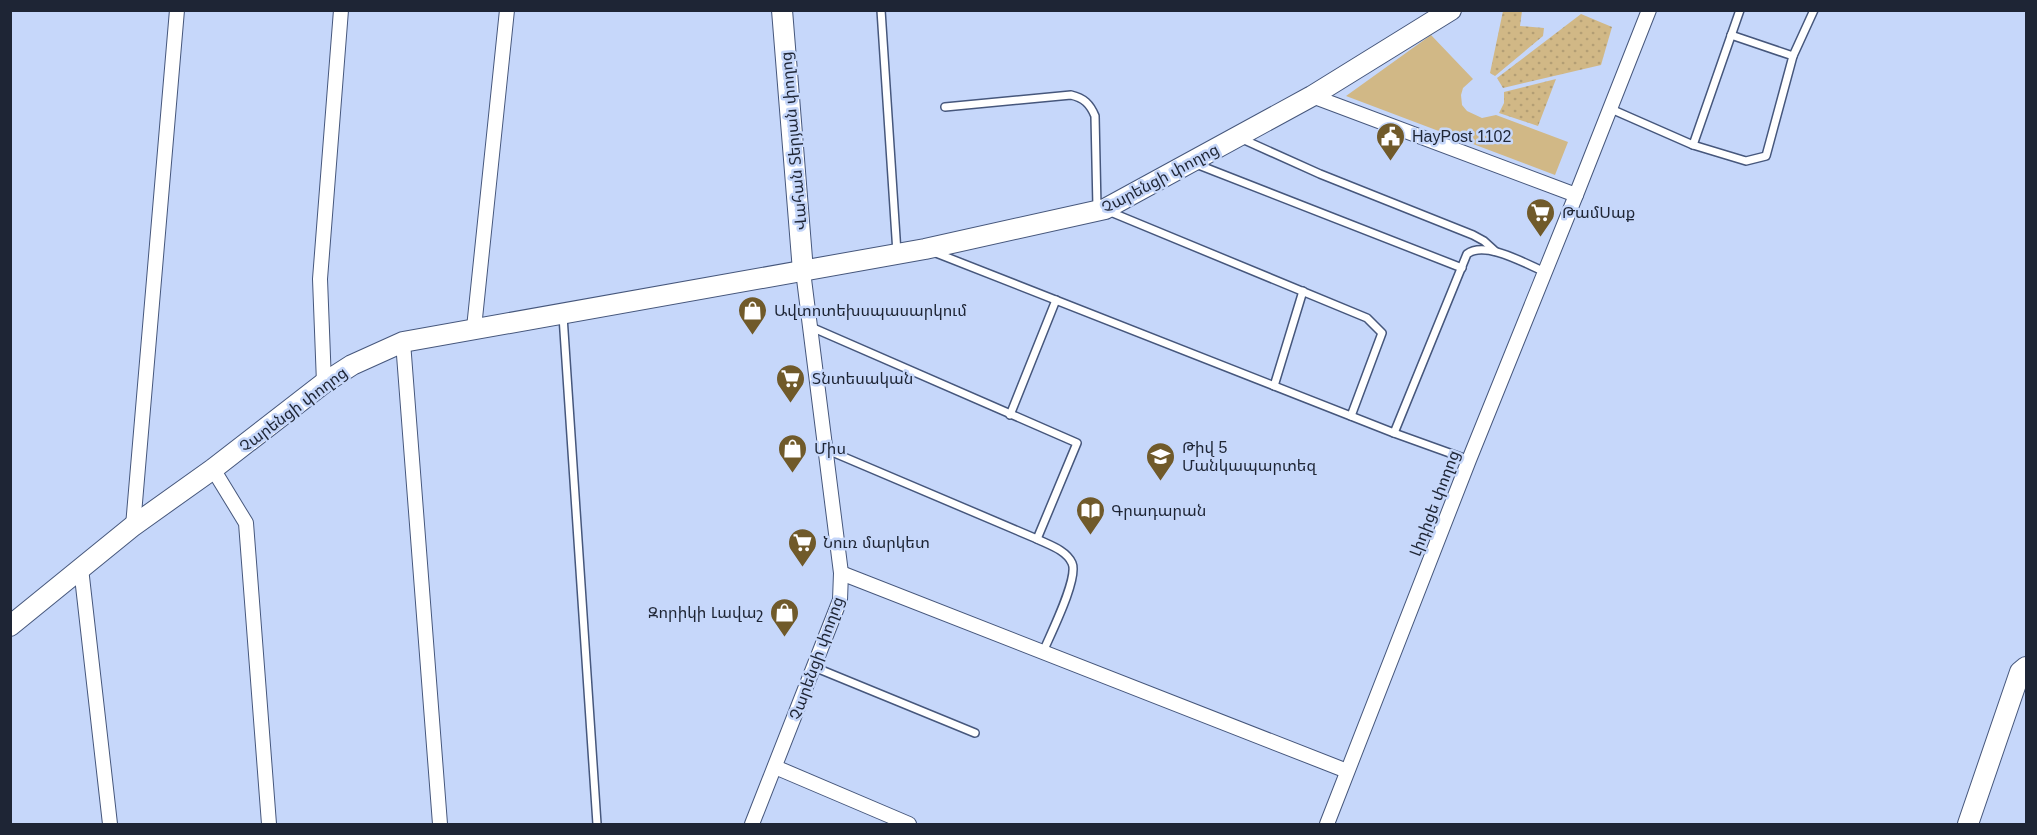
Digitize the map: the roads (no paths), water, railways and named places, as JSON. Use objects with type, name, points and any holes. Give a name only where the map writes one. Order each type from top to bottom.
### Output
[{"type":"main road","name":"Վահան Տերյան փողոց","points":[[782,10],[803,271]]},
{"type":"main road","name":"Չարենցի փողոց","points":[[10,626],[133,526],[213,469],[324,383],[352,365],[403,342],[925,249],[1101,210],[1312,96],[1451,10]]},
{"type":"main road","points":[[1968,825],[2020,672],[2026,667]]},
{"type":"street","points":[[133,526],[177,10]]},
{"type":"street","points":[[324,383],[320,279],[341,10]]},
{"type":"street","points":[[474,328],[507,10]]},
{"type":"street","name":"Լիդիցե փողոց","points":[[1327,825],[1468,460],[1649,10]]},
{"type":"street","points":[[1312,96],[1576,195]]},
{"type":"street","name":"Չարենցի փողոց","points":[[752,825],[840,600],[841,573],[803,271]]},
{"type":"street","points":[[403,342],[440,825]]},
{"type":"street","points":[[213,469],[246,523],[269,825]]},
{"type":"street","points":[[81,568],[110,825]]},
{"type":"street","points":[[841,573],[1347,771]]},
{"type":"street","points":[[776,767],[909,825]]},
{"type":"lane","points":[[881,10],[897,254]]},
{"type":"lane","points":[[1693,145],[1740,10]]},
{"type":"lane","points":[[1611,108],[1693,145],[1746,161],[1766,156],[1793,56],[1814,10]]},
{"type":"lane","points":[[1731,35],[1793,56]]},
{"type":"lane","points":[[945,107],[1071,94],[1082,97],[1090,105],[1095,116],[1101,210],[1367,318],[1382,333],[1351,416]]},
{"type":"lane","points":[[1237,137],[1320,174],[1473,235],[1495,251],[1545,272]]},
{"type":"lane","points":[[1191,162],[1462,268]]},
{"type":"lane","points":[[925,249],[1468,460]]},
{"type":"lane","points":[[1394,433],[1467,254],[1472,250],[1495,251]]},
{"type":"lane","points":[[1274,386],[1303,291]]},
{"type":"lane","points":[[1010,415],[1056,300]]},
{"type":"lane","points":[[563,313],[597,825]]},
{"type":"lane","points":[[811,327],[1077,443],[1037,539]]},
{"type":"lane","points":[[825,449],[1064,552],[1073,563],[1073,579],[1043,653]]},
{"type":"lane","points":[[814,667],[975,733]]},
{"type":"place","name":"HayPost 1102","points":[[1391,162]]},
{"type":"place","name":"ԹամՍաք","points":[[1541,238]]},
{"type":"place","name":"Ավտոտեխսպասարկում","points":[[753,336]]},
{"type":"place","name":"Տնտեսական","points":[[791,404]]},
{"type":"place","name":"Միս","points":[[793,474]]},
{"type":"place","name":"Թիվ 5 Մանկապարտեզ","points":[[1161,482]]},
{"type":"place","name":"Գրադարան","points":[[1090,536]]},
{"type":"place","name":"Նուռ մարկետ","points":[[802,568]]},
{"type":"place","name":"Զորիկի Լավաշ","points":[[784,638]]}]
